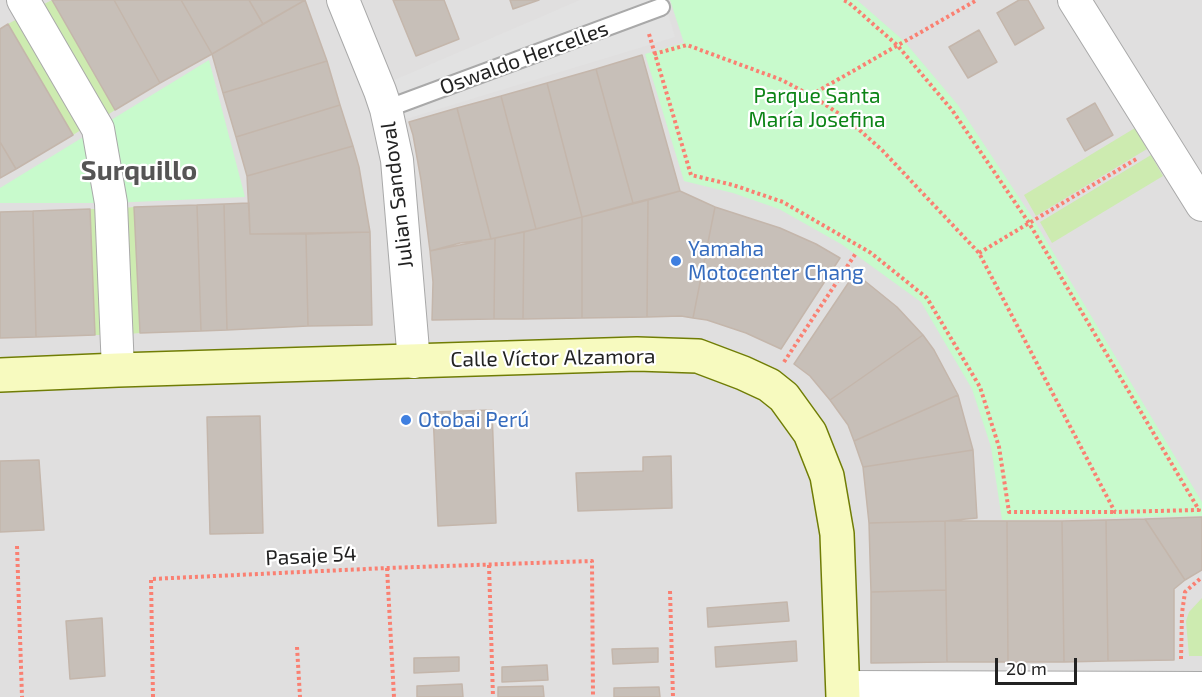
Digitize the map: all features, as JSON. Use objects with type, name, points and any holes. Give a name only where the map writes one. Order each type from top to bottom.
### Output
[{"type":"street","points":[[23,0],[98,129],[111,203],[118,370]]},
{"type":"street","name":"Julian Sandoval","points":[[343,0],[380,91],[397,160],[414,362]]},
{"type":"street","points":[[1074,0],[1202,205]]},
{"type":"street","name":"Calle Víctor Alzamora","points":[[0,375],[638,354],[698,356],[769,385],[784,398],[810,433],[827,476],[837,534],[843,692]]},
{"type":"street","points":[[843,692],[1191,687]]},
{"type":"lane","name":"Oswaldo Hercelles","points":[[386,109],[661,7]]},
{"type":"path","points":[[643,14],[691,175],[733,184],[783,202],[872,253],[927,298],[980,387],[999,447],[1009,512],[1199,510],[1029,223],[952,110],[897,45],[843,0]]},
{"type":"path","points":[[810,96],[977,0]]},
{"type":"path","points":[[654,54],[687,45],[782,80],[848,120],[882,150],[979,253],[1115,512]]},
{"type":"path","points":[[979,253],[1163,143]]},
{"type":"path","points":[[769,385],[856,253]]},
{"type":"path","points":[[17,546],[22,697]]},
{"type":"path","name":"Pasaje 54","points":[[153,697],[151,579],[592,561],[593,697]]},
{"type":"path","points":[[489,565],[493,697]]},
{"type":"path","points":[[387,568],[394,697]]},
{"type":"path","points":[[1191,687],[1182,613],[1185,592],[1202,577]]},
{"type":"path","points":[[670,591],[673,697]]},
{"type":"path","points":[[297,647],[300,697]]},
{"type":"shaded area","points":[[0,0],[1202,0],[1202,697],[0,697]]},
{"type":"shaded area","points":[[580,0],[664,0],[675,37],[406,119],[392,81]]},
{"type":"green space","points":[[52,0],[115,110],[106,116],[42,5]]},
{"type":"green space","name":"Parque Santa María Josefina","points":[[670,0],[857,0],[904,41],[958,105],[1034,220],[1202,502],[1202,516],[1002,520],[991,447],[972,389],[921,302],[841,244],[779,209],[733,193],[684,181],[645,54],[684,43]]},
{"type":"green space","points":[[19,18],[84,128],[73,135],[8,24]]},
{"type":"green space","points":[[209,60],[245,197],[111,203],[0,203],[0,188]]},
{"type":"green space","points":[[1135,128],[1147,149],[1036,216],[1024,195]]},
{"type":"green space","points":[[1151,155],[1163,176],[1052,243],[1040,222]]},
{"type":"green space","points":[[134,207],[140,333],[129,334],[124,208]]},
{"type":"green space","points":[[90,209],[101,209],[106,335],[95,335]]},
{"type":"green space","points":[[1202,598],[1202,656],[1189,656],[1186,621],[1189,612]]},
{"type":"building","points":[[52,0],[114,0],[160,83],[115,110]]},
{"type":"building","points":[[114,0],[181,0],[212,54],[160,83]]},
{"type":"building","points":[[181,0],[249,0],[263,24],[212,54]]},
{"type":"building","points":[[249,0],[305,0],[263,24]]},
{"type":"building","points":[[305,0],[327,61],[223,93],[212,54]]},
{"type":"building","points":[[393,0],[444,0],[459,39],[416,56]]},
{"type":"building","points":[[510,0],[539,0],[513,9]]},
{"type":"building","points":[[1019,0],[1028,0],[1044,28],[1015,45],[997,13]]},
{"type":"building","points":[[8,24],[73,135],[16,169],[0,142],[0,29]]},
{"type":"building","points":[[979,30],[997,62],[968,78],[949,47]]},
{"type":"building","points":[[642,55],[680,191],[633,203],[596,69]]},
{"type":"building","points":[[327,61],[340,105],[236,137],[223,93]]},
{"type":"building","points":[[596,69],[633,203],[582,217],[547,83]]},
{"type":"building","points":[[547,83],[582,217],[536,229],[501,96]]},
{"type":"building","points":[[501,96],[536,229],[491,239],[457,108]]},
{"type":"building","points":[[1095,103],[1113,135],[1085,151],[1067,119]]},
{"type":"building","points":[[340,105],[353,146],[247,176],[236,137]]},
{"type":"building","points":[[457,108],[491,239],[460,243],[430,251],[421,180],[409,122]]},
{"type":"building","points":[[0,142],[16,169],[0,178]]},
{"type":"building","points":[[353,146],[359,167],[370,232],[250,234],[247,176]]},
{"type":"building","name":"Yamaha Motocenter Chang","points":[[680,191],[715,207],[693,318],[647,317],[648,200]]},
{"type":"building","points":[[648,200],[647,317],[582,318],[582,217]]},
{"type":"building","points":[[249,203],[250,234],[306,234],[308,326],[227,330],[224,204]]},
{"type":"building","points":[[224,204],[227,330],[201,331],[197,205]]},
{"type":"building","points":[[197,205],[201,331],[140,333],[134,207]]},
{"type":"building","points":[[715,207],[780,228],[840,258],[781,349],[746,333],[707,320],[693,318]]},
{"type":"building","points":[[90,209],[95,335],[36,337],[33,211]]},
{"type":"building","points":[[33,211],[36,337],[0,338],[0,212]]},
{"type":"building","points":[[582,217],[582,318],[523,319],[524,232]]},
{"type":"building","points":[[370,232],[372,325],[308,326],[306,234]]},
{"type":"building","points":[[524,232],[523,319],[494,319],[495,238]]},
{"type":"building","points":[[495,238],[494,319],[432,320],[433,282],[430,251]]},
{"type":"building","points":[[855,273],[897,307],[923,335],[830,400],[810,376],[794,364]]},
{"type":"building","points":[[923,335],[934,350],[958,395],[854,441],[848,425],[830,400]]},
{"type":"building","points":[[958,395],[973,450],[863,467],[854,441]]},
{"type":"building","points":[[492,410],[496,523],[438,526],[433,412]]},
{"type":"building","points":[[260,416],[263,533],[210,534],[207,417]]},
{"type":"building","points":[[973,450],[977,518],[869,523],[863,467]]},
{"type":"building","points":[[671,456],[672,508],[578,511],[576,473],[643,471],[643,457]]},
{"type":"building","points":[[39,460],[44,530],[0,532],[0,461]]},
{"type":"building","points":[[1202,517],[1202,570],[1185,580],[1145,519]]},
{"type":"building","points":[[1145,519],[1185,580],[1174,589],[1174,660],[1108,661],[1106,520]]},
{"type":"building","points":[[1106,520],[1108,661],[1064,662],[1062,521]]},
{"type":"building","points":[[945,521],[1007,521],[1008,662],[947,662]]},
{"type":"building","points":[[945,521],[946,590],[871,592],[869,523]]},
{"type":"building","points":[[1007,521],[1062,521],[1064,662],[1008,662]]},
{"type":"building","points":[[946,590],[947,662],[871,663],[871,592]]},
{"type":"building","points":[[787,602],[789,621],[708,627],[707,608]]},
{"type":"building","points":[[102,618],[105,676],[70,679],[66,621]]},
{"type":"building","points":[[796,641],[797,661],[716,667],[715,647]]},
{"type":"building","points":[[658,648],[658,662],[613,664],[612,649]]},
{"type":"building","points":[[459,657],[459,671],[414,673],[414,658]]},
{"type":"building","points":[[547,665],[548,680],[502,682],[502,667]]},
{"type":"building","points":[[462,684],[463,697],[417,697],[417,686]]},
{"type":"building","points":[[543,686],[544,697],[498,697],[498,687]]},
{"type":"building","points":[[659,687],[660,697],[614,697],[614,688]]},
{"type":"place","name":"Yamaha Motocenter Chang","points":[[676,261]]},
{"type":"place","name":"Otobai Perú","points":[[406,420]]},
{"type":"district","name":"Surquillo","points":[[139,171]]}]
